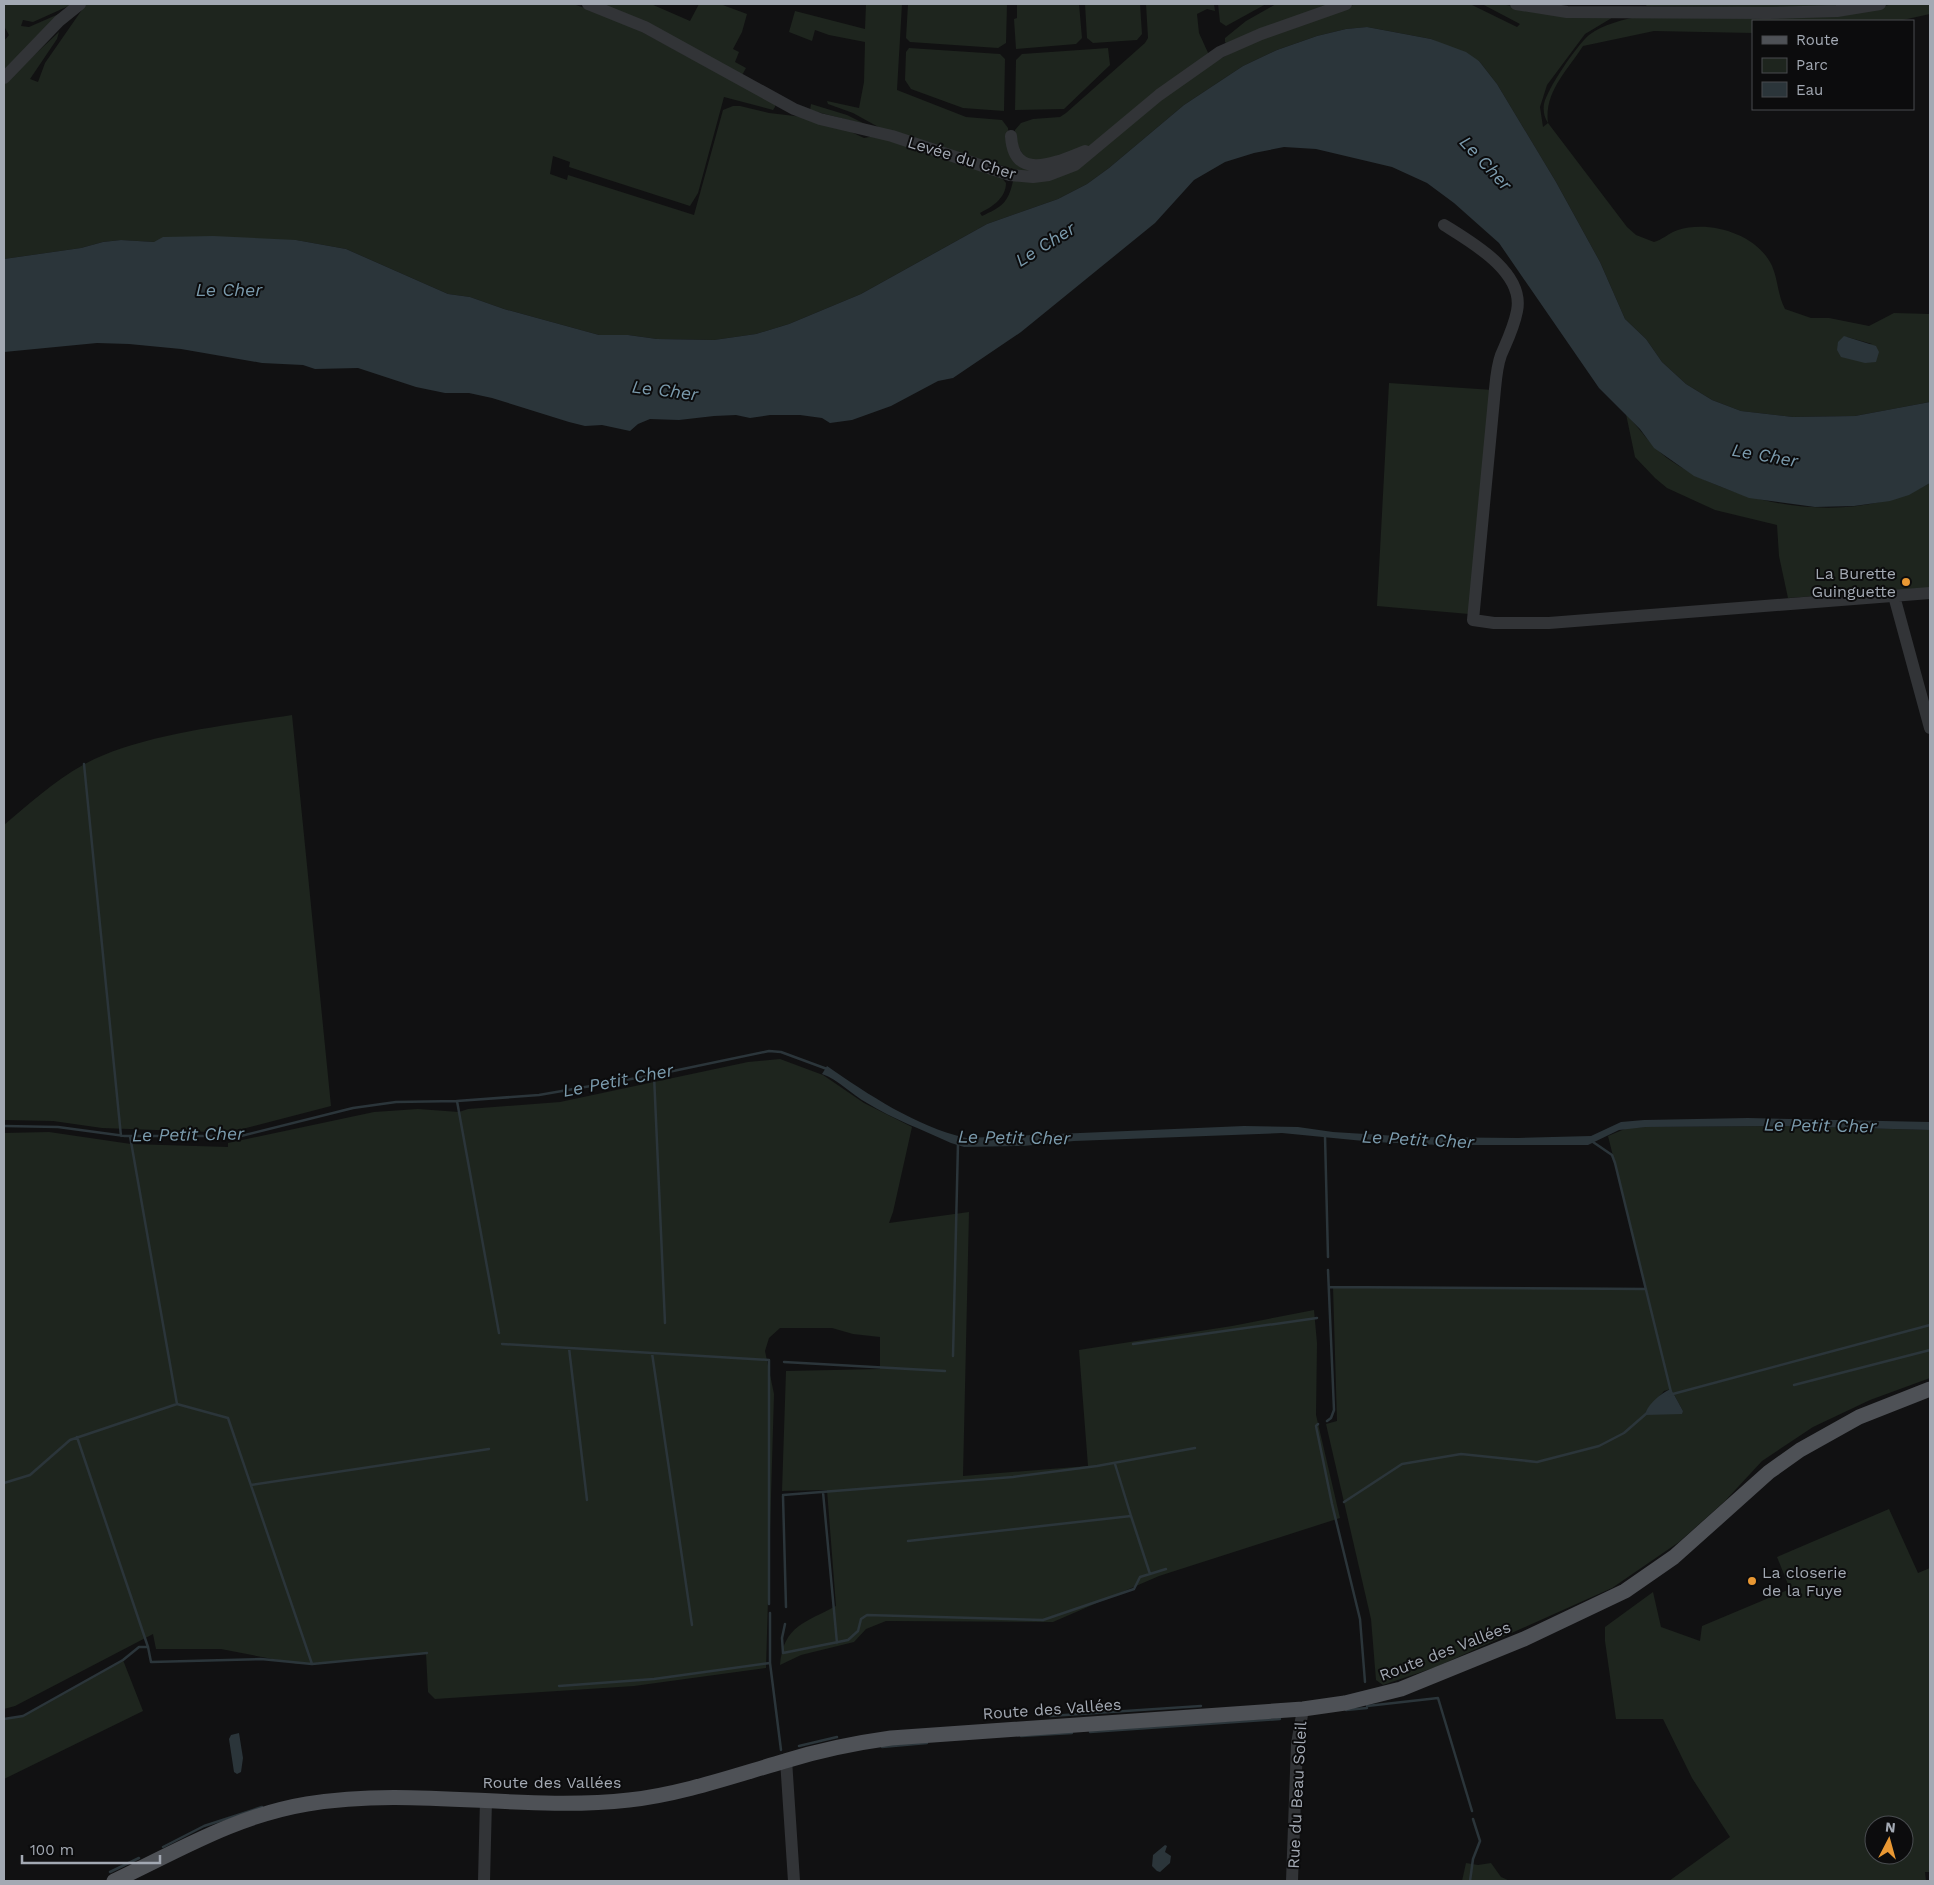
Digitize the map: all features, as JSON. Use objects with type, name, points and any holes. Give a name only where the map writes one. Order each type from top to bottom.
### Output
[{"type":"main road","name":"Route des Vallées","points":[[114,1881],[218,1830],[292,1807],[362,1798],[580,1803],[640,1799],[705,1784],[786,1760],[853,1744],[891,1738],[1303,1709],[1372,1697],[1416,1684],[1524,1639],[1611,1598],[1661,1567],[1769,1472],[1800,1450],[1859,1417],[1930,1389]]},
{"type":"street","points":[[4,78],[59,21],[80,4]]},
{"type":"street","name":"Levée du Cher","points":[[588,4],[645,27],[794,109],[820,119],[892,136],[1010,175],[1033,177],[1047,170]]},
{"type":"street","points":[[1011,136],[1012,149],[1018,158],[1047,170],[1094,148],[1159,95],[1220,52],[1261,34],[1346,4]]},
{"type":"street","points":[[1516,4],[1567,12],[1635,7],[1700,13],[1808,13],[1880,4]]},
{"type":"street","points":[[1444,225],[1479,248],[1503,270],[1515,290],[1518,303],[1513,326],[1501,357],[1494,389],[1473,620],[1522,624],[1549,623],[1930,594]]},
{"type":"street","points":[[1894,596],[1930,728]]},
{"type":"street","name":"Rue du Beau Soleil","points":[[1292,1881],[1297,1744],[1303,1709]]},
{"type":"street","points":[[786,1760],[794,1881]]},
{"type":"street","points":[[484,1881],[486,1800]]},
{"type":"green space","points":[[4,4],[73,4],[33,22],[23,20],[21,26],[29,27],[61,13],[4,73],[4,41],[9,35],[4,26]]},
{"type":"green space","points":[[86,4],[573,4],[620,20],[775,104],[775,107],[773,110],[724,97],[698,193],[690,206],[569,167],[570,162],[553,156],[550,174],[567,180],[568,175],[694,215],[723,110],[733,106],[740,106],[769,113],[803,117],[847,130],[864,138],[875,136],[1001,177],[1006,183],[1004,193],[994,205],[980,213],[982,216],[1003,204],[1009,195],[1013,181],[1034,180],[1135,119],[1209,65],[1242,47],[1325,13],[1353,5],[1470,4],[1517,27],[1520,24],[1482,4],[1502,4],[1542,13],[1615,16],[1585,34],[1547,85],[1540,107],[1543,127],[1548,123],[1627,227],[1636,235],[1654,242],[1678,230],[1690,227],[1703,227],[1729,231],[1753,243],[1770,262],[1785,309],[1811,318],[1829,318],[1869,326],[1894,313],[1930,314],[1930,402],[1855,416],[1793,417],[1741,411],[1712,400],[1686,384],[1662,362],[1646,339],[1625,319],[1600,262],[1556,182],[1497,84],[1479,61],[1431,39],[1367,27],[1346,29],[1317,36],[1277,50],[1243,66],[1184,105],[1087,184],[1058,199],[987,224],[861,294],[789,324],[756,334],[714,340],[599,335],[504,309],[470,297],[448,294],[346,249],[296,240],[154,242],[121,240],[4,259],[4,83],[59,32],[57,39],[30,79],[38,82],[45,63]],"holes":[[[1847,337],[1872,344],[1837,350]]]},
{"type":"green space","points":[[595,4],[651,4],[690,21],[699,4],[720,4],[747,14],[742,32],[733,49],[739,52],[735,62],[746,68],[741,77]]},
{"type":"green space","points":[[866,4],[902,4],[897,90],[966,117],[1002,120],[1008,128],[1008,147],[1037,169],[1026,173],[882,129],[853,113],[828,104],[827,101],[859,108],[864,82],[865,42],[829,35],[815,30],[812,41],[789,32],[795,11],[865,29]]},
{"type":"green space","points":[[908,4],[1007,4],[1006,43],[998,48],[910,42],[906,38]]},
{"type":"green space","points":[[1017,4],[1079,4],[1082,38],[1076,44],[1016,49],[1014,19],[1017,18]]},
{"type":"green space","points":[[1085,4],[1140,4],[1142,34],[1137,40],[1093,43],[1087,38]]},
{"type":"green space","points":[[1146,4],[1214,4],[1215,11],[1207,9],[1197,14],[1199,33],[1209,55],[1092,145],[1050,161],[1027,161],[1013,138],[1015,130],[1021,123],[1033,119],[1060,117],[1066,113],[1145,43],[1148,38]]},
{"type":"green space","points":[[1218,4],[1266,4],[1226,26],[1220,22]]},
{"type":"green space","points":[[1276,4],[1332,4],[1227,44],[1225,42],[1225,38],[1246,21]]},
{"type":"green space","points":[[1644,4],[1860,4],[1832,8],[1647,6]]},
{"type":"green space","points":[[1894,4],[1930,4],[1930,14],[1903,20],[1752,20],[1752,33],[1654,31],[1583,46],[1558,82],[1550,101],[1548,123],[1544,112],[1546,97],[1556,78],[1577,48],[1595,31],[1620,21],[1640,16],[1868,9]]},
{"type":"green space","points":[[909,48],[1000,54],[1005,59],[1004,111],[963,108],[911,89],[905,80],[906,52]]},
{"type":"green space","points":[[1108,48],[1110,65],[1064,109],[1015,110],[1016,60],[1022,54]]},
{"type":"green space","points":[[811,104],[847,115],[867,125],[810,110]]},
{"type":"green space","points":[[1389,383],[1493,390],[1469,614],[1377,606]]},
{"type":"green space","points":[[1626,414],[1667,458],[1696,475],[1727,489],[1761,499],[1796,506],[1832,508],[1866,505],[1900,497],[1930,483],[1930,588],[1788,598],[1779,556],[1777,525],[1715,510],[1667,488],[1635,457]]},
{"type":"green space","points":[[292,715],[331,1106],[242,1129],[210,1132],[102,1128],[53,1121],[4,1120],[4,825],[62,778],[105,754],[157,738],[185,732]]},
{"type":"green space","points":[[780,1059],[823,1075],[864,1103],[912,1127],[889,1223],[969,1212],[963,1476],[1088,1466],[1079,1350],[1232,1326],[1314,1310],[1317,1343],[1316,1415],[1340,1518],[1159,1576],[1053,1622],[886,1621],[866,1629],[854,1642],[801,1655],[780,1665],[782,1652],[791,1633],[806,1621],[836,1606],[827,1490],[782,1491],[786,1371],[880,1369],[880,1337],[853,1334],[832,1328],[780,1328],[769,1338],[765,1351],[774,1394],[766,1668],[634,1686],[435,1699],[428,1692],[426,1653],[298,1664],[221,1649],[156,1649],[153,1634],[15,1706],[4,1709],[4,1133],[49,1132],[131,1144],[228,1147],[228,1143],[374,1112],[418,1109],[459,1112],[468,1109],[560,1102],[748,1062]]},
{"type":"green space","points":[[1782,1126],[1930,1130],[1930,1378],[1870,1400],[1813,1427],[1762,1461],[1725,1501],[1679,1542],[1612,1588],[1436,1667],[1383,1685],[1376,1680],[1371,1619],[1326,1424],[1337,1421],[1333,1287],[1646,1288],[1608,1136],[1627,1128]],"holes":[[[1671,1389],[1683,1411],[1645,1413],[1664,1391]]]},
{"type":"green space","points":[[1889,1509],[1918,1573],[1930,1568],[1930,1872],[1925,1872],[1926,1881],[1669,1881],[1730,1837],[1692,1778],[1663,1719],[1616,1719],[1605,1641],[1605,1627],[1653,1592],[1661,1627],[1700,1641],[1702,1626],[1790,1589],[1777,1557]]},
{"type":"green space","points":[[123,1660],[143,1711],[4,1779],[4,1719],[23,1716]]},
{"type":"green space","points":[[1466,1863],[1478,1865],[1491,1863],[1501,1877],[1510,1881],[1462,1881]]},
{"type":"water","name":"Le Cher","points":[[1367,27],[1431,39],[1466,52],[1479,61],[1497,84],[1556,182],[1600,262],[1625,319],[1646,339],[1662,362],[1686,384],[1712,400],[1741,411],[1793,417],[1855,416],[1930,402],[1930,483],[1909,495],[1890,501],[1854,506],[1815,507],[1749,498],[1694,476],[1654,448],[1640,429],[1599,388],[1499,243],[1454,203],[1427,183],[1392,167],[1316,149],[1284,147],[1254,153],[1225,162],[1194,180],[1155,223],[1021,332],[953,378],[938,381],[891,406],[852,420],[830,423],[822,418],[800,415],[770,415],[750,418],[736,415],[679,420],[650,419],[638,424],[630,431],[602,425],[585,426],[469,393],[445,393],[416,387],[358,368],[315,369],[303,365],[262,363],[181,349],[129,344],[97,343],[4,352],[4,259],[81,248],[103,242],[121,240],[154,242],[163,237],[213,236],[296,240],[346,249],[448,294],[470,297],[504,309],[599,335],[714,340],[756,334],[789,324],[861,294],[987,224],[1058,199],[1087,184],[1184,105],[1243,66],[1277,50],[1317,36],[1346,29]]},
{"type":"water","points":[[1844,336],[1876,346],[1879,352],[1876,362],[1865,363],[1841,357],[1837,350],[1838,342]]},
{"type":"water","points":[[827,1066],[859,1088],[911,1118],[947,1133],[966,1138],[1244,1126],[1298,1127],[1333,1132],[1413,1137],[1518,1138],[1591,1136],[1621,1122],[1644,1120],[1748,1118],[1930,1122],[1930,1130],[1782,1126],[1646,1127],[1619,1130],[1588,1145],[1440,1145],[1374,1142],[1282,1133],[1074,1141],[1023,1146],[964,1147],[908,1124],[867,1103],[822,1074]]},
{"type":"water","points":[[1671,1389],[1683,1411],[1682,1414],[1645,1415],[1648,1407],[1655,1400]]},
{"type":"water","points":[[239,1733],[243,1758],[241,1772],[237,1774],[234,1772],[229,1739],[231,1735]]},
{"type":"water","points":[[1165,1845],[1167,1846],[1165,1852],[1171,1856],[1170,1863],[1160,1872],[1152,1866],[1153,1855]]},
{"type":"waterway","points":[[84,764],[121,1136]]},
{"type":"waterway","name":"Le Petit Cher","points":[[4,1126],[58,1127],[125,1136],[241,1136],[353,1108],[396,1102],[457,1101],[539,1095],[654,1075],[769,1051],[781,1052],[827,1069]]},
{"type":"waterway","points":[[654,1075],[665,1323]]},
{"type":"waterway","points":[[457,1101],[499,1333]]},
{"type":"waterway","points":[[130,1136],[177,1404],[228,1418],[312,1664]]},
{"type":"waterway","points":[[1325,1136],[1328,1257]]},
{"type":"waterway","points":[[1593,1142],[1612,1155],[1615,1163],[1671,1392]]},
{"type":"waterway","points":[[953,1356],[958,1143]]},
{"type":"waterway","points":[[1327,1421],[1331,1418],[1334,1410],[1328,1270]]},
{"type":"waterway","points":[[1329,1287],[1646,1289]]},
{"type":"waterway","points":[[1133,1344],[1317,1318]]},
{"type":"waterway","points":[[1669,1395],[1930,1325]]},
{"type":"waterway","points":[[502,1344],[769,1360],[769,1604]]},
{"type":"waterway","points":[[569,1348],[587,1500]]},
{"type":"waterway","points":[[1794,1385],[1930,1350]]},
{"type":"waterway","points":[[652,1353],[692,1625]]},
{"type":"waterway","points":[[784,1362],[945,1371]]},
{"type":"waterway","points":[[4,1483],[30,1475],[70,1440],[177,1404]]},
{"type":"waterway","points":[[1344,1502],[1402,1464],[1461,1454],[1537,1462],[1599,1446],[1624,1433],[1647,1413]]},
{"type":"waterway","points":[[1318,1424],[1316,1426],[1332,1504],[1360,1619],[1365,1682]]},
{"type":"waterway","points":[[77,1437],[148,1647]]},
{"type":"waterway","points":[[783,1495],[1013,1477],[1097,1466],[1195,1448]]},
{"type":"waterway","points":[[251,1485],[489,1449]]},
{"type":"waterway","points":[[908,1541],[1131,1516],[1115,1464]]},
{"type":"waterway","points":[[823,1492],[837,1643]]},
{"type":"waterway","points":[[783,1496],[786,1607]]},
{"type":"waterway","points":[[1131,1516],[1150,1574]]},
{"type":"waterway","points":[[785,1624],[782,1638],[783,1653],[848,1640],[858,1631],[861,1619],[867,1615],[1043,1620],[1134,1589],[1140,1577],[1166,1569]]},
{"type":"waterway","points":[[770,1613],[770,1663],[781,1750]]},
{"type":"waterway","points":[[4,1719],[23,1716],[123,1660],[139,1647],[148,1647],[151,1662],[261,1659],[312,1664],[427,1653]]},
{"type":"waterway","points":[[559,1686],[654,1679],[770,1663]]},
{"type":"waterway","points":[[1367,1706],[1438,1698],[1472,1811]]},
{"type":"waterway","points":[[1050,1716],[1201,1706]]},
{"type":"waterway","points":[[1346,1710],[1367,1708]]},
{"type":"waterway","points":[[1090,1732],[1280,1719]]},
{"type":"waterway","points":[[1021,1736],[1072,1733]]},
{"type":"waterway","points":[[799,1746],[837,1737]]},
{"type":"waterway","points":[[882,1747],[927,1743]]},
{"type":"waterway","points":[[163,1847],[204,1826],[262,1807]]},
{"type":"waterway","points":[[1470,1881],[1473,1859],[1480,1841],[1473,1819]]},
{"type":"waterway","points":[[110,1872],[139,1858]]},
{"type":"place","name":"La Burette Guinguette","points":[[1906,582]]},
{"type":"place","name":"La closerie de la Fuye","points":[[1752,1581]]}]
